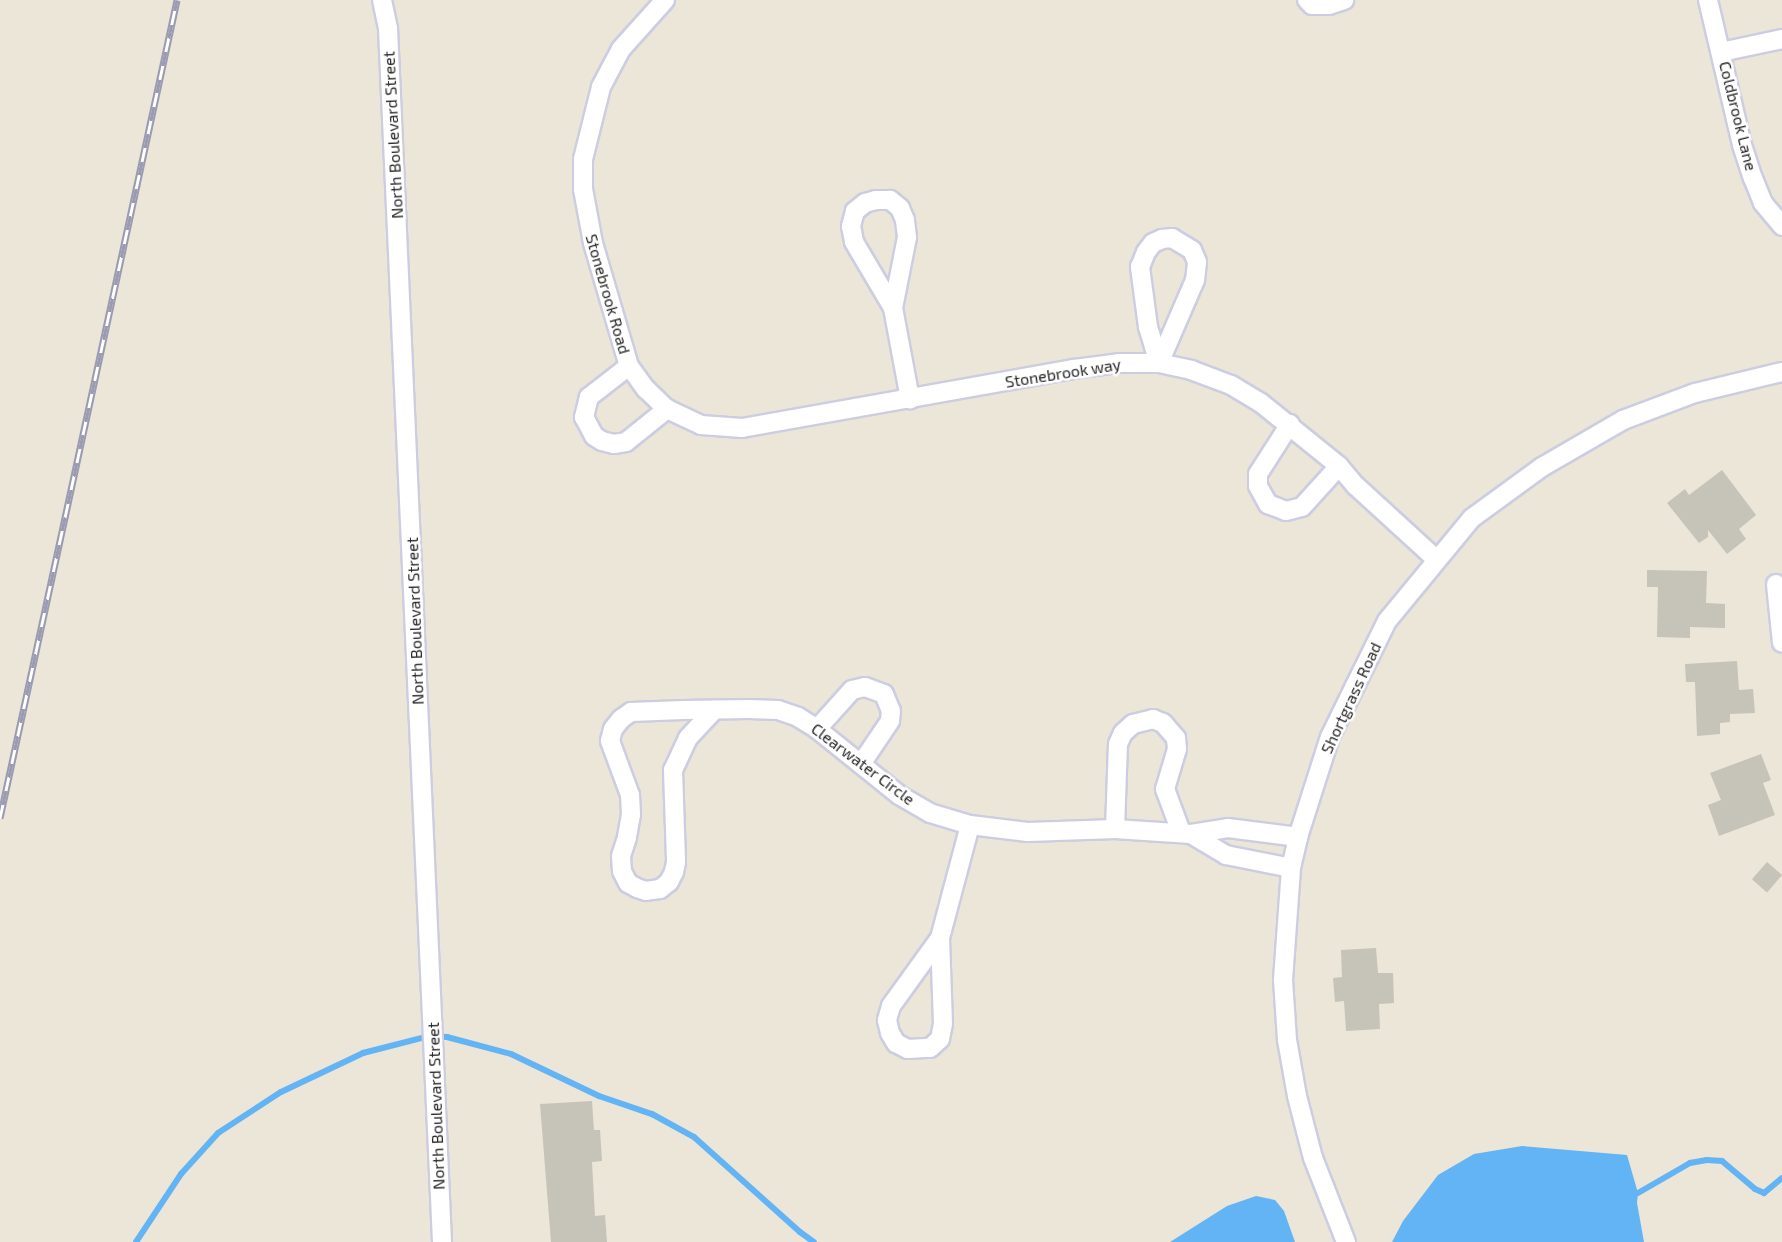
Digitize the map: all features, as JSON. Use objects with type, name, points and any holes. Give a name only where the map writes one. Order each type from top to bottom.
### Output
[{"type":"street","name":"North Boulevard Street","points":[[382,0],[389,40],[442,1242]]},
{"type":"street","points":[[1307,0],[1312,5],[1329,5],[1344,0]]},
{"type":"street","name":"Coldbrook Lane","points":[[1708,0],[1742,145],[1763,203],[1782,226]]},
{"type":"street","name":"Stonebrook Road","points":[[657,3],[621,50],[601,87],[583,159],[586,215],[629,366],[646,389],[667,409],[701,424],[742,428],[910,399]]},
{"type":"street","points":[[1721,52],[1782,39]]},
{"type":"street","points":[[893,308],[907,237],[905,220],[900,208],[890,200],[876,200],[865,203],[855,211],[851,226],[854,242],[893,308],[910,399]]},
{"type":"street","points":[[1173,238],[1192,250],[1197,262],[1195,280],[1159,363],[1148,327],[1140,267],[1146,252],[1153,243],[1173,238]]},
{"type":"street","name":"Stonebrook way","points":[[910,399],[1119,363],[1159,363],[1191,370],[1231,385],[1290,424],[1339,466],[1356,486],[1436,559]]},
{"type":"street","points":[[629,366],[589,397],[584,417],[594,436],[614,444],[626,442],[667,409]]},
{"type":"street","name":"Shortgrass Road","points":[[1346,1242],[1313,1158],[1297,1096],[1287,1040],[1283,980],[1291,868],[1298,837],[1330,737],[1387,621],[1472,518],[1542,467],[1623,420],[1695,393],[1782,372]]},
{"type":"street","points":[[1290,424],[1258,474],[1257,486],[1268,504],[1286,511],[1302,507],[1339,466]]},
{"type":"street","points":[[1776,584],[1782,643]]},
{"type":"street","points":[[817,729],[852,690],[873,688],[884,694],[891,711],[890,722],[861,764]]},
{"type":"street","name":"Clearwater Circle","points":[[714,710],[688,738],[674,770],[676,862],[674,872],[669,882],[660,889],[646,891],[637,888],[628,883],[622,871],[621,856],[631,814],[626,779],[610,741],[613,729],[621,719],[632,712],[714,710],[778,710],[798,717],[817,729],[899,795],[930,813],[970,825],[1028,832],[1115,830],[1186,833],[1228,828],[1298,837]]},
{"type":"street","points":[[1115,830],[1118,744],[1123,733],[1132,724],[1153,719],[1163,723],[1176,738],[1178,749],[1165,789],[1186,833]]},
{"type":"street","points":[[940,938],[891,1006],[888,1020],[890,1033],[896,1043],[908,1049],[930,1048],[940,1039],[944,1024],[940,938],[970,825]]},
{"type":"street","name":"Clearwater Circle","points":[[1186,833],[1226,855],[1291,868]]},
{"type":"water","points":[[1522,1146],[1627,1155],[1638,1193],[1637,1203],[1644,1242],[1392,1242],[1403,1221],[1438,1175],[1474,1154]]},
{"type":"water","points":[[1256,1196],[1275,1200],[1284,1211],[1295,1242],[1170,1242],[1227,1206]]},
{"type":"building","points":[[1722,470],[1756,515],[1739,529],[1746,539],[1727,554],[1708,530],[1708,537],[1699,543],[1667,503],[1685,489],[1689,495]]},
{"type":"building","points":[[1647,570],[1707,571],[1706,603],[1725,604],[1725,628],[1690,627],[1690,638],[1657,637],[1658,587],[1647,587]]},
{"type":"building","points":[[1737,661],[1739,690],[1753,689],[1755,713],[1730,714],[1730,722],[1720,723],[1720,734],[1697,736],[1695,682],[1686,682],[1685,664]]},
{"type":"building","points":[[1761,754],[1771,780],[1763,783],[1775,815],[1719,836],[1708,805],[1721,800],[1710,773]]},
{"type":"building","points":[[1767,862],[1782,875],[1767,892],[1752,879]]},
{"type":"building","points":[[1376,948],[1378,973],[1393,973],[1394,1003],[1379,1004],[1380,1029],[1346,1031],[1344,1001],[1335,1002],[1333,978],[1342,977],[1341,950]]},
{"type":"building","points":[[592,1101],[594,1130],[600,1130],[602,1161],[592,1162],[595,1216],[605,1215],[607,1242],[551,1242],[540,1104]]},
{"type":"waterway","points":[[136,1242],[181,1174],[218,1133],[281,1092],[363,1053],[429,1036],[447,1037],[511,1054],[599,1096],[652,1114],[694,1137],[814,1242]]},
{"type":"waterway","points":[[1638,1193],[1690,1163],[1707,1160],[1722,1161],[1755,1189],[1764,1193],[1782,1178]]},
{"type":"railway","points":[[0,818],[177,0]]}]
